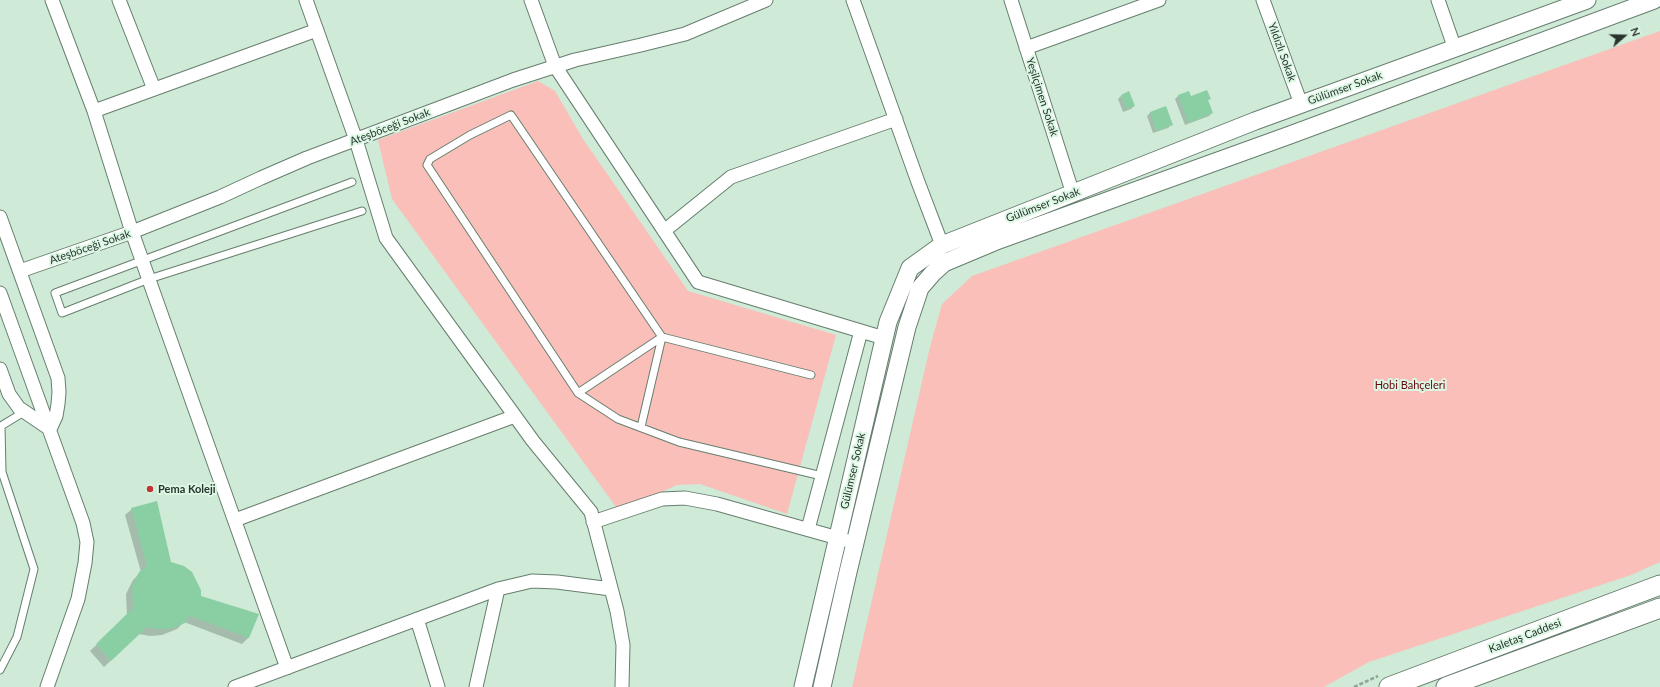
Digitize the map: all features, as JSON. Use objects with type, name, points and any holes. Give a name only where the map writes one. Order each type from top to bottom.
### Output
[{"type":"main road","name":"Kaletaş Caddesi","points":[[1389,687],[1660,585]]},
{"type":"main road","name":"Kaletaş Caddesi","points":[[1446,687],[1660,608]]},
{"type":"street","points":[[52,0],[94,111],[132,232],[287,668]]},
{"type":"street","points":[[119,0],[154,89]]},
{"type":"street","points":[[306,0],[356,140],[386,238],[533,441],[591,512],[611,589],[623,645],[622,687]]},
{"type":"street","points":[[531,0],[554,66],[698,282],[884,338]]},
{"type":"street","name":"Ateşböceği Sokak","points":[[20,271],[132,232],[220,197],[307,158],[513,80],[575,60],[685,34],[766,0]]},
{"type":"street","points":[[854,0],[942,245]]},
{"type":"street","name":"Yeşilçimen Sokak","points":[[1011,0],[1073,194]]},
{"type":"street","points":[[1026,48],[1159,0]]},
{"type":"street","name":"Yıldızlı Sokak","points":[[1263,0],[1301,104]]},
{"type":"street","points":[[1438,0],[1455,49]]},
{"type":"street","points":[[822,687],[907,327],[920,288],[944,263],[1028,229],[1290,135],[1654,0]]},
{"type":"street","name":"Gülümser Sokak","points":[[803,687],[888,322],[910,268],[942,245],[1255,121],[1455,49],[1582,1]]},
{"type":"street","points":[[94,111],[317,30]]},
{"type":"street","points":[[664,231],[731,177],[896,119]]},
{"type":"street","points":[[0,218],[58,378],[58,404],[56,416],[50,429]]},
{"type":"street","points":[[0,293],[83,523],[87,542],[86,563],[81,587],[51,686]]},
{"type":"street","points":[[808,529],[861,331]]},
{"type":"street","points":[[0,369],[9,394],[19,408],[50,429]]},
{"type":"street","points":[[235,520],[515,416]]},
{"type":"street","points":[[593,522],[662,499],[685,498],[717,504],[855,543]]},
{"type":"street","points":[[241,686],[417,619],[498,590],[532,581],[557,582],[611,589]]},
{"type":"street","points":[[476,687],[498,590]]},
{"type":"street","points":[[417,619],[438,687]]},
{"type":"lane","points":[[811,375],[662,337],[511,115],[470,135],[430,159],[427,165],[578,393],[618,419],[679,442],[822,476]]},
{"type":"lane","points":[[352,182],[55,293],[62,313],[149,279],[362,211]]},
{"type":"lane","points":[[641,427],[662,337]]},
{"type":"lane","points":[[578,393],[662,337]]},
{"type":"lane","points":[[0,670],[17,637],[34,569],[2,472],[1,426],[24,412]]},
{"type":"green space","name":"Hobi Bahçeleri","points":[[1660,31],[1660,562],[1631,575],[1369,662],[1324,687],[852,687],[930,347],[942,304],[972,276]]},
{"type":"green space","points":[[538,81],[555,91],[583,139],[688,291],[836,335],[787,514],[700,484],[677,485],[619,511],[392,199],[378,140]]},
{"type":"building","points":[[1207,90],[1211,99],[1208,100],[1213,113],[1188,123],[1178,95],[1189,91],[1191,96]]},
{"type":"building","points":[[1129,91],[1135,106],[1126,109],[1121,95]]},
{"type":"building","points":[[1166,106],[1173,125],[1156,131],[1150,112]]},
{"type":"building","points":[[157,501],[171,562],[184,566],[192,572],[201,590],[201,596],[259,614],[249,638],[190,616],[185,623],[170,629],[147,627],[111,661],[96,644],[133,608],[132,586],[139,572],[147,566],[131,508]]},
{"type":"place","name":"Pema Koleji","points":[[150,489]]}]
